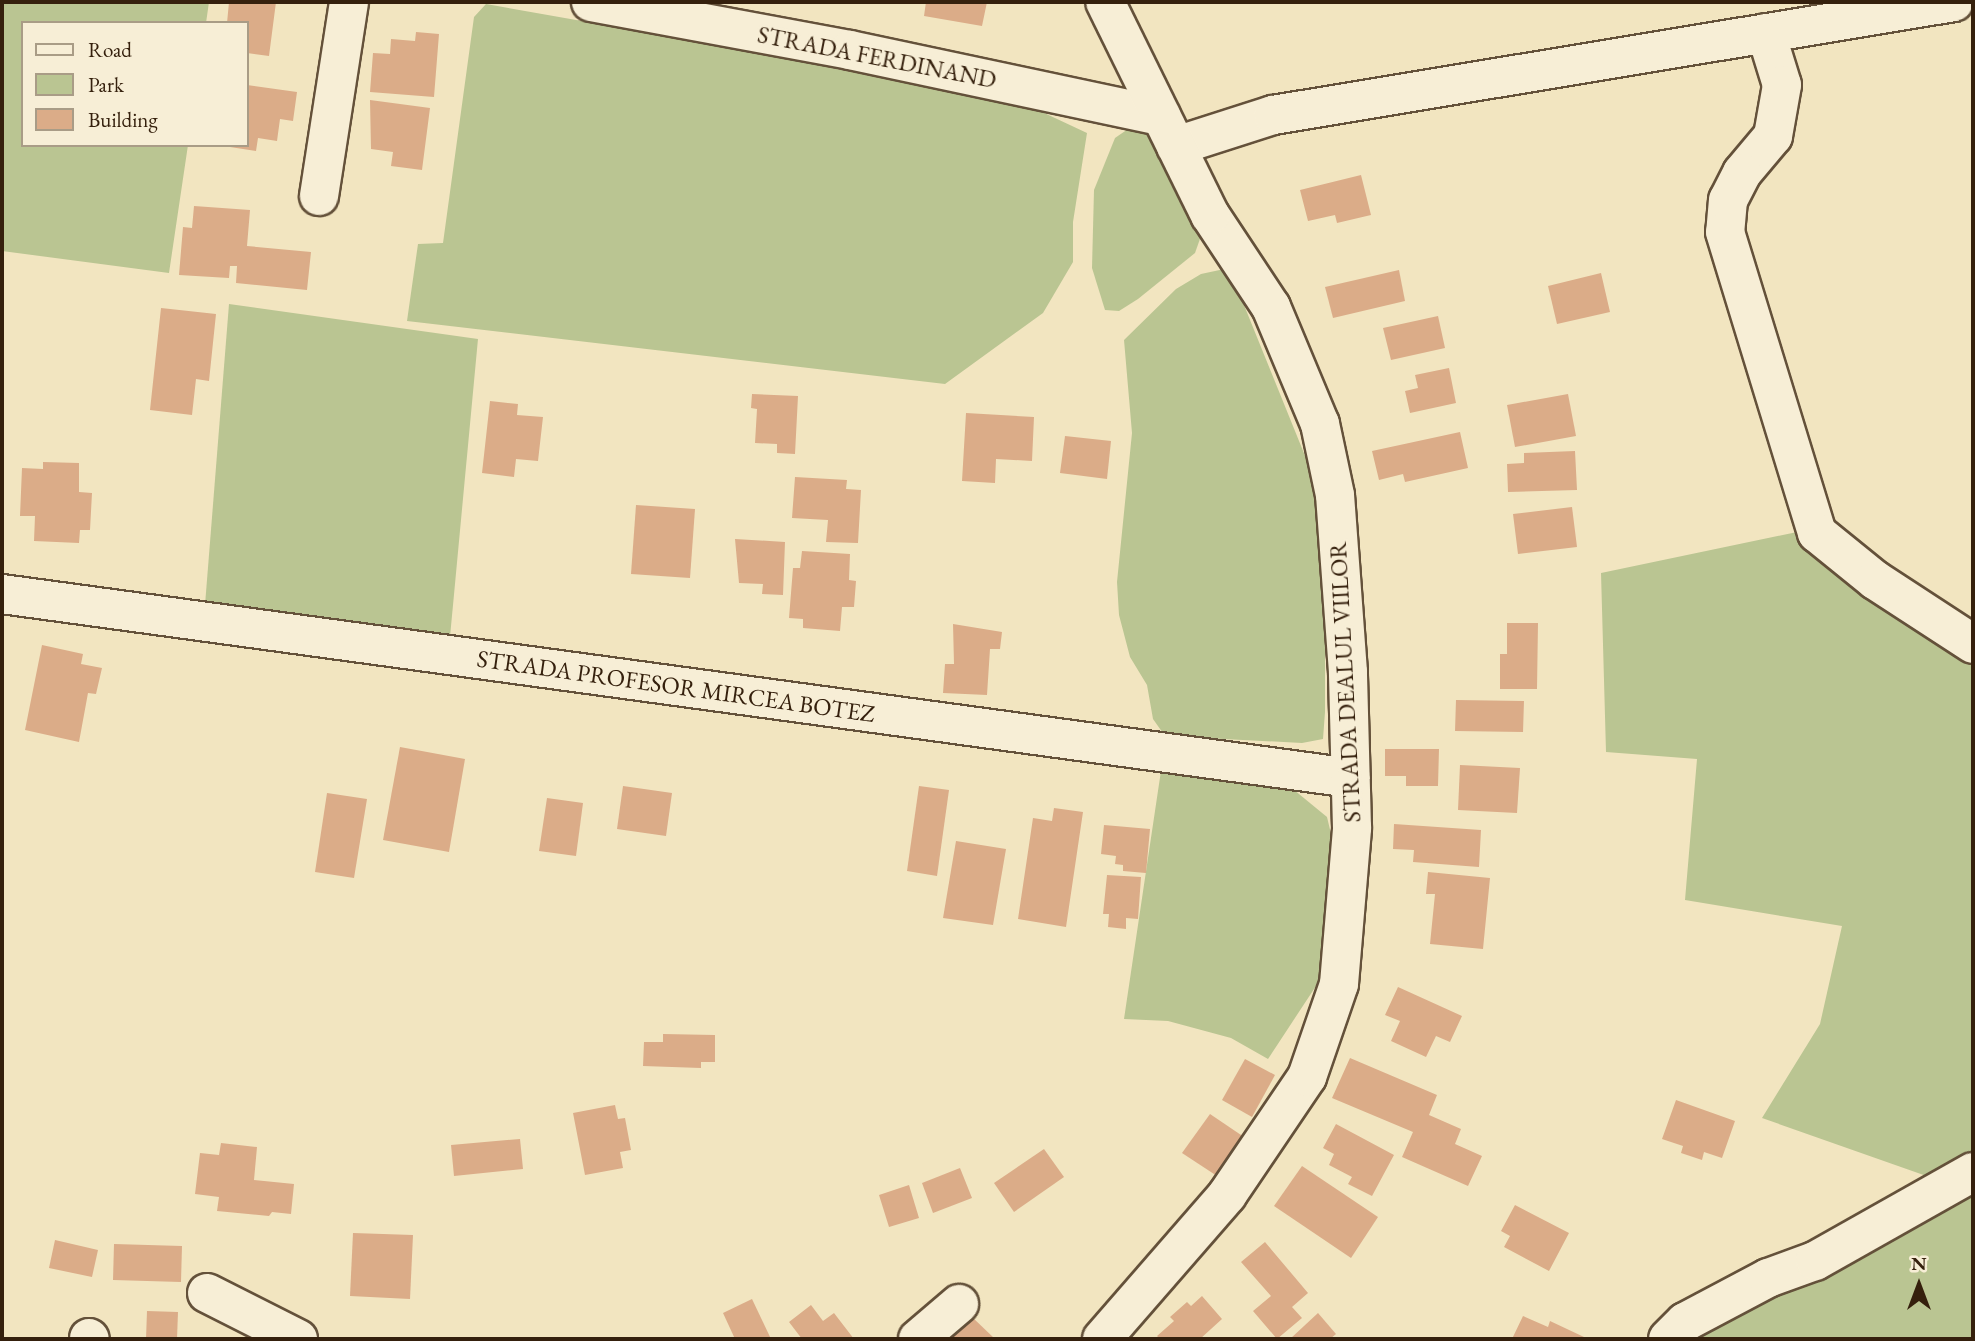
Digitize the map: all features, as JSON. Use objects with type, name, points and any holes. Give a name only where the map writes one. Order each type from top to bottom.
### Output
[{"type":"street","points":[[319,197],[349,2]]},
{"type":"street","name":"STRADA FERDINAND","points":[[591,2],[850,50],[1169,131]]},
{"type":"street","name":"STRADA DEALUL VIILOR","points":[[1102,1339],[1227,1195],[1307,1077],[1333,1011],[1345,948],[1351,778],[1335,495],[1320,424],[1270,307],[1210,215],[1105,2]]},
{"type":"street","points":[[1169,131],[1954,2]]},
{"type":"street","points":[[1766,33],[1782,85],[1773,136],[1742,173],[1728,200],[1725,232],[1817,533],[1875,580],[1973,644]]},
{"type":"street","name":"STRADA PROFESOR MIRCEA BOTEZ","points":[[2,594],[1351,778]]},
{"type":"street","points":[[1668,1339],[1685,1322],[1768,1278],[1815,1261],[1973,1172]]},
{"type":"street","points":[[207,1293],[298,1339]]},
{"type":"street","points":[[918,1339],[960,1304]]},
{"type":"green space","points":[[2,2],[209,2],[206,21],[21,21],[21,147],[188,147],[169,273],[2,251]]},
{"type":"green space","points":[[486,4],[735,48],[1040,111],[1087,133],[1073,222],[1073,262],[1043,313],[945,384],[407,321],[418,244],[443,243],[474,17]]},
{"type":"green space","points":[[1128,129],[1142,129],[1154,138],[1201,236],[1195,253],[1138,299],[1119,311],[1105,310],[1092,268],[1094,190],[1115,138]]},
{"type":"green space","points":[[1229,268],[1314,478],[1325,552],[1325,712],[1323,739],[1302,743],[1165,736],[1153,719],[1147,685],[1130,657],[1119,615],[1117,582],[1132,433],[1124,340],[1176,289],[1201,274]]},
{"type":"green space","points":[[229,304],[478,339],[450,637],[205,605]]},
{"type":"green space","points":[[1802,531],[1973,657],[1973,1158],[1935,1179],[1762,1118],[1820,1024],[1842,926],[1685,900],[1697,759],[1606,752],[1601,573]]},
{"type":"green space","points":[[1162,764],[1288,785],[1327,817],[1332,838],[1328,950],[1316,986],[1268,1059],[1231,1038],[1168,1021],[1124,1019]]},
{"type":"green space","points":[[1973,1181],[1973,1339],[1678,1339]]},
{"type":"building","points":[[229,2],[276,2],[269,56],[248,53],[248,21],[227,21]]},
{"type":"building","points":[[926,2],[987,2],[982,26],[924,16]]},
{"type":"building","points":[[416,32],[439,34],[434,97],[370,92],[373,53],[390,54],[391,39],[415,41]]},
{"type":"building","points":[[248,85],[297,92],[293,121],[280,119],[277,141],[258,138],[256,151],[230,147],[248,147]]},
{"type":"building","points":[[370,100],[430,108],[422,170],[391,166],[393,152],[371,149]]},
{"type":"building","points":[[1361,175],[1371,215],[1337,223],[1335,215],[1308,221],[1300,190]]},
{"type":"building","points":[[194,206],[250,210],[247,246],[311,252],[307,290],[236,283],[237,266],[230,266],[229,278],[179,275],[183,227],[192,228]]},
{"type":"building","points":[[1399,270],[1405,301],[1333,318],[1325,287]]},
{"type":"building","points":[[1601,273],[1610,312],[1557,324],[1548,286]]},
{"type":"building","points":[[161,308],[216,314],[209,381],[196,379],[192,415],[150,410]]},
{"type":"building","points":[[1438,316],[1445,348],[1391,360],[1383,328]]},
{"type":"building","points":[[1449,368],[1456,403],[1410,413],[1405,391],[1418,388],[1415,375]]},
{"type":"building","points":[[752,394],[798,396],[795,454],[777,453],[777,444],[755,443],[757,409],[751,408]]},
{"type":"building","points":[[1568,394],[1576,436],[1515,447],[1507,405]]},
{"type":"building","points":[[490,401],[518,404],[517,415],[543,417],[538,461],[516,459],[514,477],[482,473]]},
{"type":"building","points":[[966,413],[1034,417],[1032,461],[996,459],[995,483],[962,481]]},
{"type":"building","points":[[1460,432],[1468,468],[1405,482],[1403,474],[1379,480],[1372,451]]},
{"type":"building","points":[[1065,436],[1111,441],[1107,479],[1060,473]]},
{"type":"building","points":[[1575,451],[1577,490],[1508,492],[1507,464],[1524,463],[1524,453]]},
{"type":"building","points":[[43,462],[79,463],[79,492],[92,493],[90,530],[80,530],[79,543],[34,541],[35,516],[20,516],[22,468],[43,469]]},
{"type":"building","points":[[795,477],[847,480],[846,489],[861,490],[858,543],[826,542],[828,520],[792,518]]},
{"type":"building","points":[[636,505],[695,509],[690,578],[631,574]]},
{"type":"building","points":[[1572,507],[1577,547],[1518,554],[1513,514]]},
{"type":"building","points":[[735,539],[785,542],[783,595],[762,594],[763,584],[739,583]]},
{"type":"building","points":[[802,551],[850,554],[849,580],[856,581],[854,607],[842,607],[840,631],[803,628],[803,619],[789,618],[793,568],[800,568]]},
{"type":"building","points":[[1507,623],[1538,623],[1537,689],[1500,689],[1500,654],[1507,654]]},
{"type":"building","points":[[953,624],[1002,632],[1000,649],[990,649],[987,695],[943,693],[945,664],[954,664]]},
{"type":"building","points":[[42,645],[83,654],[81,664],[102,668],[96,694],[88,693],[79,742],[25,730]]},
{"type":"building","points":[[1456,700],[1524,701],[1523,732],[1455,731]]},
{"type":"building","points":[[400,747],[465,759],[449,852],[383,840]]},
{"type":"building","points":[[1385,749],[1439,749],[1438,786],[1406,786],[1406,776],[1385,776]]},
{"type":"building","points":[[1460,765],[1520,768],[1517,813],[1458,810]]},
{"type":"building","points":[[623,786],[672,793],[666,836],[617,829]]},
{"type":"building","points":[[919,786],[949,790],[937,876],[907,871]]},
{"type":"building","points":[[327,793],[367,799],[354,878],[315,872]]},
{"type":"building","points":[[547,798],[583,803],[576,856],[539,851]]},
{"type":"building","points":[[1054,808],[1083,812],[1066,927],[1018,919],[1033,818],[1052,821]]},
{"type":"building","points":[[1394,824],[1481,830],[1479,867],[1413,862],[1414,850],[1393,849]]},
{"type":"building","points":[[1104,825],[1150,829],[1146,873],[1123,871],[1123,865],[1115,864],[1116,856],[1101,854]]},
{"type":"building","points":[[956,841],[1006,849],[993,925],[943,918]]},
{"type":"building","points":[[1428,872],[1490,878],[1483,949],[1430,944],[1435,894],[1426,894]]},
{"type":"building","points":[[1107,875],[1141,877],[1138,919],[1126,918],[1126,929],[1108,927],[1109,914],[1103,914]]},
{"type":"building","points":[[1398,987],[1462,1016],[1450,1042],[1436,1036],[1426,1057],[1391,1041],[1400,1021],[1385,1015]]},
{"type":"building","points":[[663,1034],[715,1035],[715,1062],[701,1062],[701,1068],[643,1066],[644,1042],[663,1042]]},
{"type":"building","points":[[1350,1058],[1437,1095],[1429,1115],[1461,1129],[1455,1144],[1482,1156],[1468,1186],[1402,1157],[1413,1132],[1332,1098]]},
{"type":"building","points":[[1245,1059],[1275,1075],[1252,1117],[1222,1100]]},
{"type":"building","points":[[1676,1100],[1735,1121],[1722,1158],[1704,1152],[1702,1160],[1681,1153],[1683,1146],[1662,1139]]},
{"type":"building","points":[[615,1105],[618,1119],[625,1118],[631,1150],[620,1152],[623,1168],[585,1175],[573,1113]]},
{"type":"building","points":[[1210,1114],[1244,1137],[1217,1176],[1182,1153]]},
{"type":"building","points":[[1336,1124],[1394,1155],[1372,1196],[1348,1184],[1352,1177],[1329,1165],[1334,1154],[1323,1148]]},
{"type":"building","points":[[520,1139],[523,1169],[454,1176],[451,1145]]},
{"type":"building","points":[[221,1143],[257,1147],[254,1180],[294,1184],[291,1214],[272,1212],[269,1216],[217,1211],[219,1197],[195,1194],[200,1153],[219,1155]]},
{"type":"building","points":[[1044,1149],[1064,1177],[1014,1212],[994,1183]]},
{"type":"building","points":[[1302,1166],[1378,1217],[1351,1258],[1274,1206]]},
{"type":"building","points":[[960,1168],[972,1198],[933,1213],[922,1183]]},
{"type":"building","points":[[909,1185],[919,1218],[889,1227],[879,1195]]},
{"type":"building","points":[[1515,1205],[1569,1233],[1549,1271],[1504,1247],[1510,1236],[1501,1231]]},
{"type":"building","points":[[353,1233],[413,1235],[410,1299],[350,1296]]},
{"type":"building","points":[[55,1240],[98,1250],[92,1277],[49,1268]]},
{"type":"building","points":[[1265,1242],[1308,1293],[1292,1307],[1302,1318],[1277,1339],[1253,1311],[1271,1296],[1241,1262]]},
{"type":"building","points":[[114,1244],[182,1246],[181,1282],[113,1280]]},
{"type":"building","points":[[1202,1296],[1222,1319],[1200,1339],[1160,1339],[1157,1336],[1174,1321],[1170,1317],[1187,1302],[1191,1306]]},
{"type":"building","points":[[752,1299],[771,1339],[735,1339],[723,1313]]},
{"type":"building","points":[[811,1305],[823,1321],[834,1313],[854,1339],[802,1339],[789,1322]]},
{"type":"building","points":[[147,1311],[178,1312],[177,1339],[146,1339]]},
{"type":"building","points":[[1318,1313],[1336,1334],[1330,1339],[1290,1339]]},
{"type":"building","points":[[971,1316],[995,1339],[948,1339]]},
{"type":"building","points":[[1523,1316],[1548,1327],[1550,1321],[1584,1337],[1512,1339]]}]
